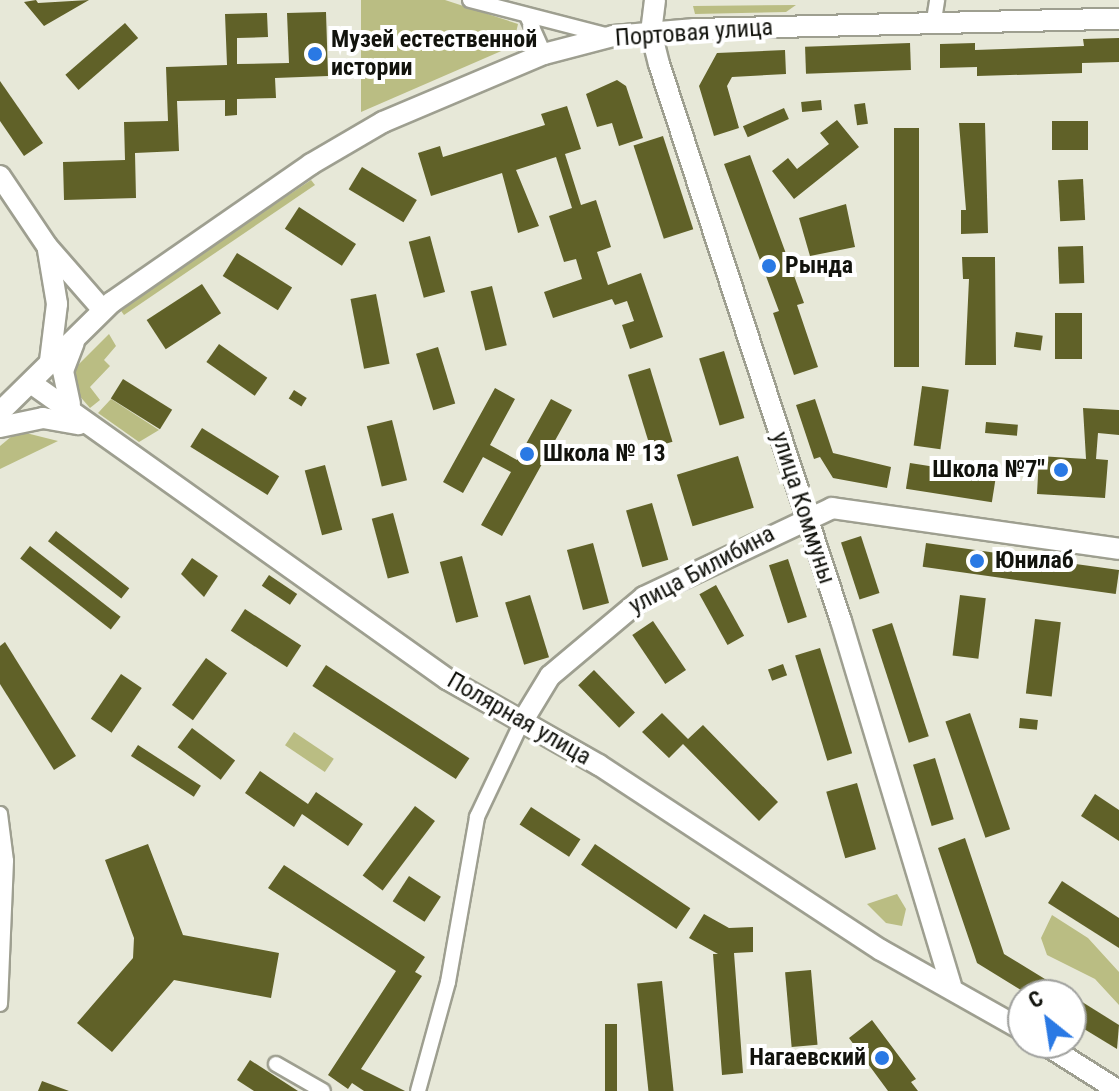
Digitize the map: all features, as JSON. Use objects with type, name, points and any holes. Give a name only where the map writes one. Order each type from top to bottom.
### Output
[{"type":"main road","points":[[651,32],[655,0]]},
{"type":"main road","name":"Портовая улица","points":[[0,412],[102,309],[340,145],[544,54],[613,36],[935,10],[1119,19]]},
{"type":"main road","name":"улица Коммуны","points":[[651,32],[807,518],[951,985]]},
{"type":"main road","points":[[0,176],[47,246],[102,309]]},
{"type":"main road","points":[[47,246],[57,304],[50,362],[70,404],[86,426]]},
{"type":"main road","points":[[69,271],[105,287],[157,270]]},
{"type":"main road","points":[[70,404],[63,371],[80,331]]},
{"type":"main road","name":"Полярная улица","points":[[31,383],[86,426],[253,536],[447,679],[651,797],[881,950],[951,985],[1007,1020]]},
{"type":"main road","points":[[0,427],[43,418],[86,426]]},
{"type":"main road","name":"улица Билибина","points":[[522,722],[550,676],[644,597],[807,518],[842,507],[1119,549]]},
{"type":"main road","points":[[1068,1059],[1119,1091]]},
{"type":"street","points":[[470,0],[528,18],[613,36]]},
{"type":"street","points":[[528,18],[544,54]]},
{"type":"street","name":"улица Билибина","points":[[418,1091],[448,982],[477,817],[522,722]]},
{"type":"street","points":[[0,814],[6,861],[0,1004]]},
{"type":"street","points":[[276,1064],[323,1091]]},
{"type":"green space","points":[[361,0],[445,0],[518,24],[513,46],[361,112]]},
{"type":"green space","points":[[796,5],[786,12],[695,14],[693,6]]},
{"type":"green space","points":[[311,180],[315,185],[124,315],[119,308]]},
{"type":"green space","points":[[109,334],[116,346],[104,360],[110,366],[90,387],[100,400],[90,408],[71,386],[72,371]]},
{"type":"green space","points":[[111,399],[159,430],[139,442],[98,413]]},
{"type":"green space","points":[[18,431],[58,441],[0,469],[0,446]]},
{"type":"green space","points":[[294,732],[334,759],[325,772],[285,745]]},
{"type":"green space","points":[[897,894],[906,909],[902,926],[886,923],[867,904]]},
{"type":"green space","points":[[1052,915],[1088,938],[1119,972],[1119,1005],[1095,979],[1047,955],[1041,938]]},
{"type":"building","points":[[36,0],[38,3],[89,0],[44,26],[24,2]]},
{"type":"building","points":[[326,12],[328,76],[275,78],[276,98],[237,99],[237,115],[225,116],[225,100],[177,101],[179,151],[135,153],[136,198],[64,200],[63,162],[125,160],[124,122],[168,121],[166,67],[227,65],[225,14],[267,13],[268,37],[237,38],[237,64],[289,63],[287,13]]},
{"type":"building","points":[[125,23],[138,38],[78,90],[65,75]]},
{"type":"building","points":[[1119,38],[1119,62],[1082,63],[1082,73],[977,76],[977,67],[940,68],[940,44],[975,43],[975,50],[1084,46],[1083,39]]},
{"type":"building","points":[[910,43],[911,70],[806,74],[805,47]]},
{"type":"building","points":[[785,50],[786,74],[732,77],[727,86],[739,128],[714,136],[699,86],[717,53]]},
{"type":"building","points":[[617,80],[626,86],[643,138],[619,146],[612,123],[597,127],[586,94]]},
{"type":"building","points":[[0,81],[43,143],[24,156],[0,121]]},
{"type":"building","points":[[821,100],[822,110],[802,112],[801,102]]},
{"type":"building","points":[[865,103],[868,124],[857,125],[854,105]]},
{"type":"building","points":[[567,106],[581,149],[565,154],[581,205],[596,200],[611,247],[597,252],[608,285],[641,273],[663,337],[630,349],[622,325],[634,321],[627,301],[615,305],[612,299],[553,318],[544,292],[582,279],[576,259],[564,262],[549,216],[572,208],[556,157],[516,170],[539,226],[518,233],[502,173],[431,196],[418,153],[440,146],[443,157],[545,125],[541,114]]},
{"type":"building","points":[[784,108],[789,119],[748,137],[743,126]]},
{"type":"building","points":[[837,120],[859,147],[794,199],[772,171],[788,158],[797,169],[829,144],[820,133]]},
{"type":"building","points":[[1052,121],[1088,121],[1088,150],[1052,150]]},
{"type":"building","points":[[959,123],[985,123],[988,233],[961,234],[961,210],[966,210]]},
{"type":"building","points":[[894,128],[919,128],[919,367],[894,367]]},
{"type":"building","points":[[663,136],[693,229],[664,239],[634,146]]},
{"type":"building","points":[[750,155],[804,303],[797,305],[818,367],[794,375],[773,313],[779,311],[724,164]]},
{"type":"building","points":[[362,167],[417,200],[403,222],[349,189]]},
{"type":"building","points":[[1083,179],[1085,220],[1060,221],[1058,180]]},
{"type":"building","points":[[846,204],[855,247],[810,256],[799,218]]},
{"type":"building","points":[[299,207],[356,244],[342,266],[285,229]]},
{"type":"building","points":[[430,236],[445,292],[424,298],[409,242]]},
{"type":"building","points":[[1083,246],[1084,283],[1059,284],[1058,247]]},
{"type":"building","points":[[237,253],[292,287],[278,310],[223,276]]},
{"type":"building","points":[[962,257],[995,257],[996,365],[965,365],[969,279],[963,279]]},
{"type":"building","points":[[202,284],[221,313],[166,349],[147,320]]},
{"type":"building","points":[[492,286],[507,345],[485,351],[471,291]]},
{"type":"building","points":[[376,294],[390,364],[364,369],[350,299]]},
{"type":"building","points":[[1055,313],[1082,313],[1082,359],[1055,359]]},
{"type":"building","points":[[1016,332],[1043,336],[1041,351],[1014,347]]},
{"type":"building","points":[[219,344],[267,378],[255,396],[206,362]]},
{"type":"building","points":[[438,347],[455,403],[433,410],[416,354]]},
{"type":"building","points":[[724,351],[744,418],[720,426],[699,359]]},
{"type":"building","points":[[650,368],[673,442],[651,448],[628,375]]},
{"type":"building","points":[[123,379],[172,410],[160,429],[111,399]]},
{"type":"building","points":[[922,386],[949,390],[940,449],[914,445]]},
{"type":"building","points":[[495,388],[515,399],[490,445],[517,460],[551,399],[572,410],[502,536],[481,525],[511,472],[483,457],[463,493],[443,482]]},
{"type":"building","points":[[294,390],[307,398],[301,406],[289,398]]},
{"type":"building","points":[[815,399],[833,453],[891,467],[887,488],[833,478],[820,457],[814,459],[796,405]]},
{"type":"building","points":[[1083,408],[1119,410],[1119,435],[1098,433],[1096,459],[1108,460],[1105,498],[1037,494],[1039,456],[1086,459]]},
{"type":"building","points":[[392,420],[407,480],[382,486],[367,426]]},
{"type":"building","points":[[986,422],[1018,425],[1017,436],[985,433]]},
{"type":"building","points":[[202,428],[279,476],[268,495],[190,447]]},
{"type":"building","points":[[738,456],[754,508],[693,526],[677,475]]},
{"type":"building","points":[[910,463],[996,477],[992,502],[906,489]]},
{"type":"building","points":[[325,465],[342,530],[322,535],[305,470]]},
{"type":"building","points":[[652,503],[668,560],[642,567],[626,510]]},
{"type":"building","points":[[393,513],[409,573],[388,579],[372,519]]},
{"type":"building","points":[[56,531],[129,588],[121,599],[48,541]]},
{"type":"building","points":[[861,536],[880,593],[860,600],[841,542]]},
{"type":"building","points":[[593,543],[609,603],[583,610],[567,550]]},
{"type":"building","points":[[926,543],[1119,570],[1116,594],[923,567]]},
{"type":"building","points":[[30,546],[121,617],[111,629],[20,559]]},
{"type":"building","points":[[462,556],[478,617],[456,623],[440,562]]},
{"type":"building","points":[[192,558],[218,576],[204,597],[181,574]]},
{"type":"building","points":[[788,559],[807,617],[788,623],[769,565]]},
{"type":"building","points":[[269,575],[297,594],[290,605],[262,586]]},
{"type":"building","points":[[716,585],[744,636],[728,645],[699,594]]},
{"type":"building","points":[[530,595],[549,657],[524,665],[505,603]]},
{"type":"building","points":[[960,595],[986,598],[978,659],[953,656]]},
{"type":"building","points":[[245,609],[301,645],[287,667],[231,631]]},
{"type":"building","points":[[1035,619],[1061,622],[1052,697],[1026,693]]},
{"type":"building","points":[[653,621],[686,670],[665,684],[632,635]]},
{"type":"building","points":[[892,623],[929,736],[909,743],[872,629]]},
{"type":"building","points":[[5,642],[76,756],[54,770],[0,684],[0,646]]},
{"type":"building","points":[[820,648],[852,753],[827,761],[795,656]]},
{"type":"building","points":[[206,658],[227,673],[193,720],[172,705]]},
{"type":"building","points":[[783,664],[787,675],[772,681],[768,669]]},
{"type":"building","points":[[326,665],[469,758],[456,779],[312,686]]},
{"type":"building","points":[[594,670],[635,712],[619,728],[578,685]]},
{"type":"building","points":[[121,674],[142,688],[112,733],[91,719]]},
{"type":"building","points":[[662,713],[688,739],[703,725],[778,802],[759,821],[683,744],[669,758],[642,732]]},
{"type":"building","points":[[970,713],[1010,829],[985,838],[945,721]]},
{"type":"building","points":[[1020,718],[1038,720],[1037,730],[1019,728]]},
{"type":"building","points":[[192,728],[235,760],[221,780],[178,747]]},
{"type":"building","points":[[138,745],[201,786],[194,797],[131,756]]},
{"type":"building","points":[[935,758],[954,819],[932,826],[913,765]]},
{"type":"building","points":[[260,771],[308,804],[316,792],[363,824],[348,846],[302,814],[294,827],[245,793]]},
{"type":"building","points":[[857,783],[876,849],[845,858],[826,792]]},
{"type":"building","points":[[1095,794],[1119,810],[1119,841],[1081,816]]},
{"type":"building","points":[[415,806],[435,821],[383,891],[363,875]]},
{"type":"building","points":[[531,807],[580,839],[569,857],[520,825]]},
{"type":"building","points":[[965,838],[1004,954],[1045,979],[1007,979],[1007,981],[977,963],[938,848]]},
{"type":"building","points":[[148,844],[183,935],[279,953],[271,998],[174,980],[112,1052],[77,1023],[133,958],[134,938],[105,860]]},
{"type":"building","points":[[595,844],[690,908],[676,929],[581,865]]},
{"type":"building","points":[[284,865],[425,957],[415,972],[422,976],[361,1069],[405,1091],[364,1091],[352,1083],[348,1089],[328,1075],[396,971],[268,888]]},
{"type":"building","points":[[409,876],[441,897],[425,922],[393,901]]},
{"type":"building","points":[[1062,881],[1119,918],[1119,948],[1048,903]]},
{"type":"building","points":[[704,914],[729,928],[753,927],[753,952],[734,953],[743,1073],[722,1075],[713,954],[718,954],[689,938]]},
{"type":"building","points":[[811,970],[818,1045],[792,1047],[785,972]]},
{"type":"building","points":[[662,981],[674,1091],[648,1091],[637,984]]},
{"type":"building","points":[[1087,1005],[1119,1025],[1117,1049],[1087,1031]]},
{"type":"building","name":"Нагаевский","points":[[872,1020],[916,1079],[911,1082],[918,1091],[888,1091],[849,1038]]},
{"type":"building","points":[[605,1024],[617,1024],[617,1091],[605,1091]]},
{"type":"building","points":[[250,1060],[298,1091],[254,1091],[237,1080]]},
{"type":"building","points":[[42,1081],[69,1091],[38,1091]]},
{"type":"place","name":"Музей естественной истории","points":[[315,54]]},
{"type":"place","name":"Рында","points":[[769,266]]},
{"type":"place","name":"Школа № 13","points":[[527,454]]},
{"type":"place","name":"Школа №7\"","points":[[1061,470]]},
{"type":"place","name":"Юнилаб","points":[[977,561]]},
{"type":"place","name":"Нагаевский","points":[[882,1058]]}]
